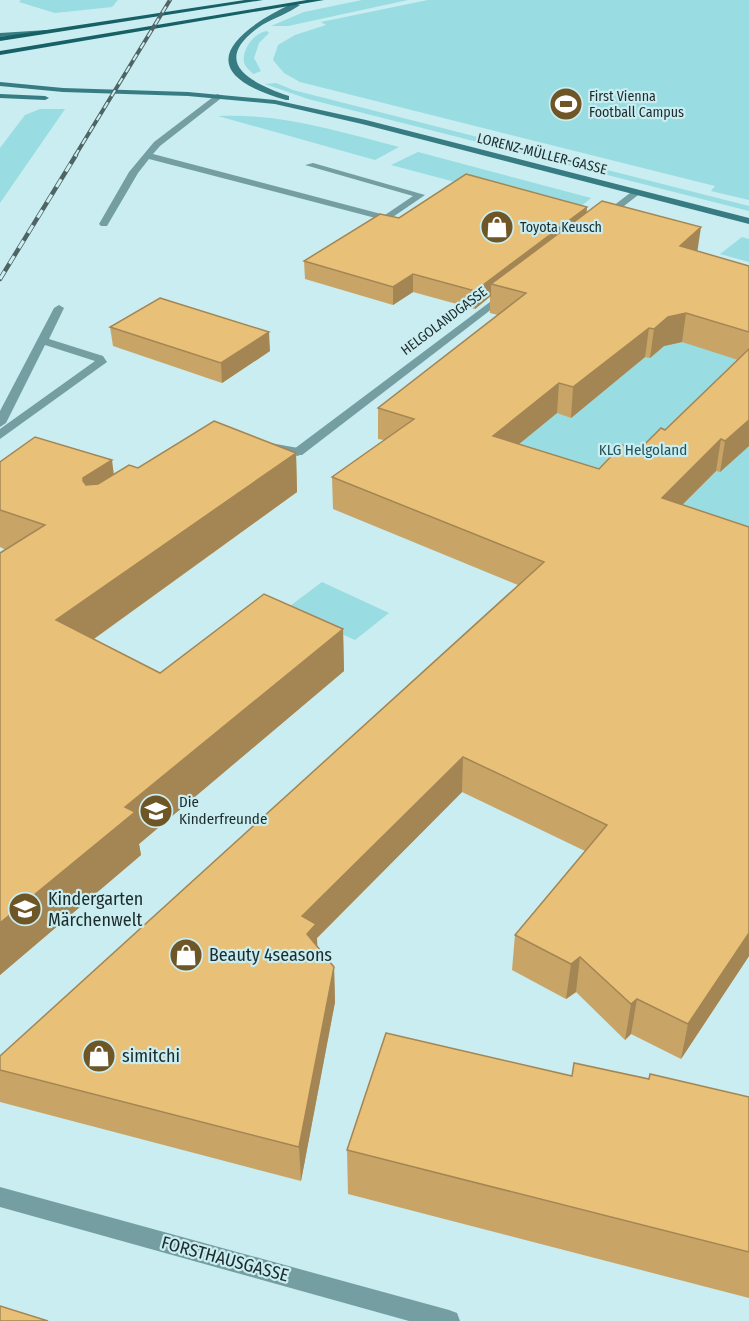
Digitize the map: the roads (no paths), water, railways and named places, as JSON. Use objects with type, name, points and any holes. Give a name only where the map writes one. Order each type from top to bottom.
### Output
[{"type":"main road","points":[[0,37],[259,0]]},
{"type":"main road","points":[[0,53],[320,0]]},
{"type":"main road","points":[[296,4],[243,36],[232,53],[232,62],[236,71],[254,84],[327,114]]},
{"type":"main road","name":"LORENZ-MÜLLER-GASSE","points":[[0,84],[70,90],[220,96],[274,102],[749,221]]},
{"type":"main road","name":"LORENZ-MÜLLER-GASSE","points":[[0,96],[211,103],[327,114]]},
{"type":"street","points":[[104,224],[134,172],[157,144],[220,96]]},
{"type":"street","points":[[147,156],[387,218],[420,195],[310,165]]},
{"type":"street","points":[[596,223],[637,192]]},
{"type":"street","name":"HELGOLANDGASSE","points":[[255,444],[298,452],[511,288]]},
{"type":"street","points":[[0,423],[59,308]]},
{"type":"street","points":[[0,435],[101,362],[99,358],[43,341]]},
{"type":"street","name":"FORSTHAUSGASSE","points":[[0,1197],[449,1321]]},
{"type":"railway","points":[[75,156],[170,0]]},
{"type":"railway","points":[[0,279],[76,155]]},
{"type":"place","name":"First Vienna Football Campus","points":[[566,104]]},
{"type":"place","name":"Toyota Keusch","points":[[497,227]]},
{"type":"place","name":"Die Kinderfreunde","points":[[156,811]]},
{"type":"place","name":"Kindergarten Märchenwelt","points":[[25,909]]},
{"type":"place","name":"Beauty 4seasons","points":[[186,955]]},
{"type":"place","name":"simitchi","points":[[99,1056]]},
{"type":"park label","name":"KLG Helgoland","points":[[643,450]]}]
